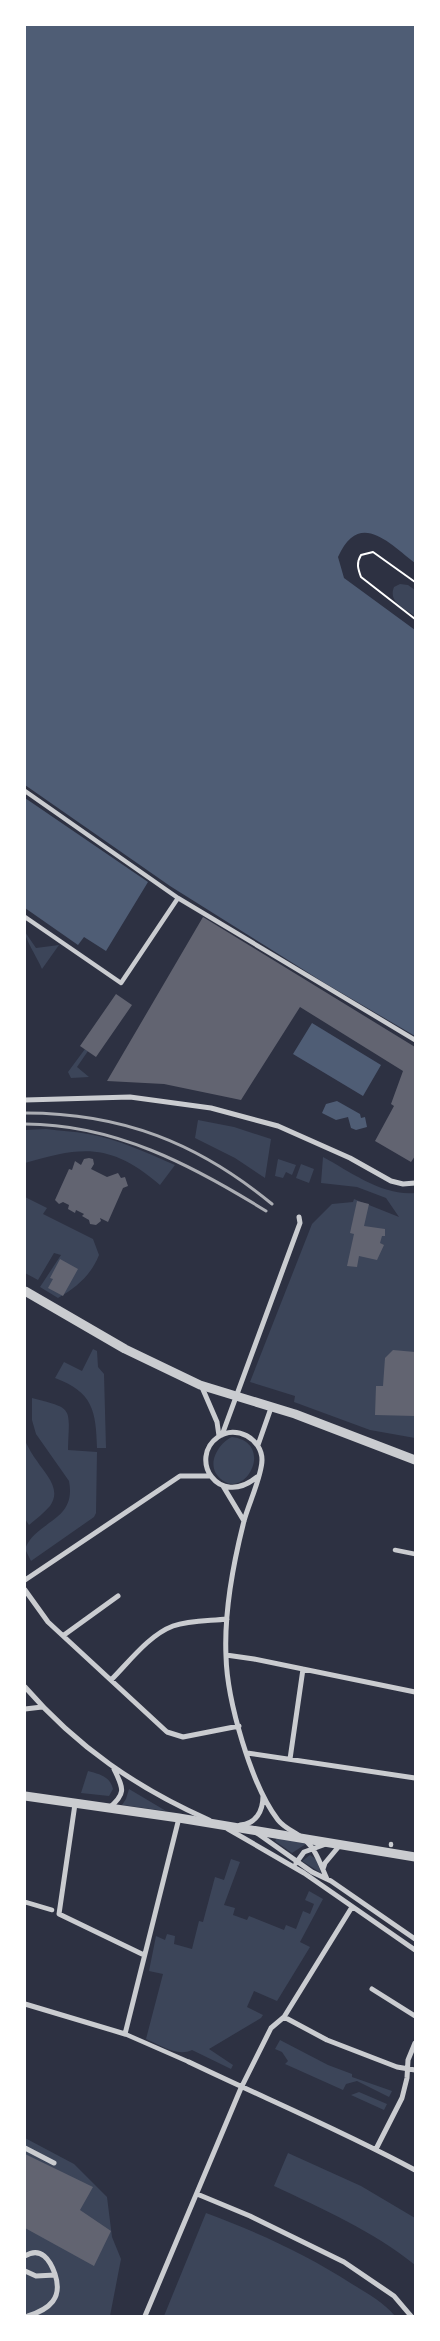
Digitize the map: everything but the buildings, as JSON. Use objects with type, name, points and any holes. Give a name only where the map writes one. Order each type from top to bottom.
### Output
[{"type":"street","points":[[25,791],[178,898],[415,1040]]},
{"type":"street","points":[[25,917],[121,983],[178,898]]},
{"type":"street","points":[[25,1100],[130,1097],[211,1108],[286,1129],[350,1158],[391,1181],[403,1184],[415,1183]]},
{"type":"street","points":[[244,1521],[223,1486],[210,1476],[206,1466],[208,1450],[220,1436],[300,1223],[299,1217]]},
{"type":"street","points":[[25,1291],[125,1349],[200,1384],[271,1408],[295,1414],[415,1460]]},
{"type":"street","points":[[200,1384],[218,1422],[220,1436]]},
{"type":"street","points":[[271,1408],[258,1445],[262,1462],[244,1521],[228,1619],[226,1655],[230,1693],[247,1753],[262,1796],[278,1820],[304,1840],[312,1849],[327,1879]]},
{"type":"street","points":[[220,1436],[235,1432],[244,1434],[258,1445]]},
{"type":"street","points":[[25,1580],[180,1476],[210,1476]]},
{"type":"street","points":[[223,1486],[241,1487],[257,1477]]},
{"type":"street","points":[[395,1550],[415,1554]]},
{"type":"street","points":[[25,1590],[48,1622],[148,1716],[174,1736],[183,1738],[239,1726]]},
{"type":"street","points":[[64,1635],[118,1596]]},
{"type":"street","points":[[111,1680],[161,1632],[190,1622],[228,1619]]},
{"type":"street","points":[[226,1655],[303,1668],[415,1692]]},
{"type":"street","points":[[290,1759],[303,1668]]},
{"type":"street","points":[[25,1687],[42,1707],[72,1736],[138,1785],[180,1808],[223,1826],[297,1868],[415,1950]]},
{"type":"street","points":[[25,1709],[42,1707]]},
{"type":"street","points":[[247,1753],[415,1778]]},
{"type":"street","points":[[108,1809],[117,1802],[123,1790],[114,1768]]},
{"type":"street","points":[[25,1796],[179,1818],[415,1857]]},
{"type":"street","points":[[223,1826],[250,1824],[261,1811],[262,1796]]},
{"type":"street","points":[[75,1804],[59,1914],[144,1955]]},
{"type":"street","points":[[125,2034],[179,1818]]},
{"type":"street","points":[[254,1831],[319,1877],[327,1879],[415,1939]]},
{"type":"street","points":[[297,1868],[296,1861],[304,1852],[328,1843]]},
{"type":"street","points":[[323,1870],[325,1863],[340,1845]]},
{"type":"street","points":[[25,1902],[52,1910]]},
{"type":"street","points":[[145,2316],[241,2088],[271,2028],[284,2017],[352,1907]]},
{"type":"street","points":[[372,1989],[415,2016]]},
{"type":"street","points":[[25,2004],[125,2034],[376,2149],[415,2170]]},
{"type":"street","points":[[284,2017],[327,2040],[397,2067],[415,2070]]},
{"type":"street","points":[[376,2149],[402,2098],[408,2060],[415,2043]]},
{"type":"street","points":[[25,2148],[54,2162]]},
{"type":"street","points":[[197,2194],[281,2231],[344,2262],[394,2296],[411,2316]]},
{"type":"street","points":[[25,2256],[32,2252],[39,2252],[50,2262],[58,2281],[56,2298],[42,2311],[28,2316]]},
{"type":"street","points":[[25,2271],[36,2276],[55,2275]]},
{"type":"path","points":[[415,582],[373,552],[361,555],[359,559],[358,568],[361,577],[415,620]]},
{"type":"shaded area","points":[[25,25],[415,25],[415,563],[384,539],[374,534],[364,533],[355,535],[346,543],[338,557],[344,578],[415,630],[415,1036],[323,982],[170,886],[25,785]]},
{"type":"shaded area","points":[[400,584],[408,585],[415,590],[415,616],[398,604],[393,597],[394,587]]},
{"type":"shaded area","points":[[25,798],[148,882],[106,951],[84,937],[78,945],[25,908]]},
{"type":"shaded area","points":[[25,932],[36,948],[59,945],[42,969],[27,939]]},
{"type":"shaded area","points":[[312,1023],[381,1065],[363,1096],[293,1054]]},
{"type":"shaded area","points":[[85,1049],[88,1051],[77,1067],[89,1077],[71,1078],[68,1072]]},
{"type":"shaded area","points":[[337,1101],[360,1114],[361,1118],[365,1117],[367,1127],[356,1130],[351,1128],[348,1117],[336,1120],[322,1113],[326,1104]]},
{"type":"shaded area","points":[[198,1120],[234,1127],[271,1139],[265,1178],[235,1158],[195,1138]]},
{"type":"shaded area","points":[[46,1129],[83,1133],[110,1139],[175,1165],[160,1185],[143,1171],[126,1161],[96,1152],[64,1153],[25,1163],[25,1130]]},
{"type":"shaded area","points":[[323,1157],[379,1187],[403,1193],[415,1193],[415,1438],[370,1430],[294,1402],[295,1396],[250,1382],[312,1224],[332,1204],[353,1202],[354,1199],[399,1217],[386,1198],[357,1187],[321,1183]]},
{"type":"shaded area","points":[[278,1159],[296,1165],[292,1175],[286,1172],[283,1178],[275,1176]]},
{"type":"shaded area","points":[[301,1164],[314,1169],[309,1183],[296,1178]]},
{"type":"shaded area","points":[[25,1197],[47,1208],[43,1214],[93,1239],[99,1255],[92,1269],[83,1280],[58,1298],[40,1287],[61,1255],[54,1253],[38,1280],[25,1273]]},
{"type":"shaded area","points":[[93,1349],[97,1351],[98,1367],[104,1374],[106,1448],[97,1448],[93,1413],[85,1397],[68,1384],[55,1378],[64,1362],[82,1371]]},
{"type":"shaded area","points":[[32,1398],[56,1405],[63,1408],[66,1412],[69,1425],[68,1450],[97,1452],[96,1513],[94,1517],[31,1561],[25,1549],[30,1539],[61,1513],[67,1505],[70,1495],[69,1481],[36,1434],[32,1420]]},
{"type":"shaded area","points":[[232,1437],[246,1442],[253,1450],[254,1460],[251,1470],[245,1479],[236,1483],[227,1483],[217,1475],[213,1464],[219,1448]]},
{"type":"shaded area","points":[[25,1441],[54,1488],[53,1500],[50,1506],[29,1525],[25,1519]]},
{"type":"shaded area","points":[[88,1771],[107,1778],[113,1789],[109,1796],[81,1793]]},
{"type":"shaded area","points":[[129,1789],[166,1811],[122,1805]]},
{"type":"shaded area","points":[[277,1838],[306,1844],[292,1853],[275,1841]]},
{"type":"shaded area","points":[[310,1855],[316,1859],[321,1873],[302,1861]]},
{"type":"shaded area","points":[[231,1859],[240,1862],[224,1905],[235,1908],[233,1915],[247,1920],[249,1916],[284,1930],[286,1925],[296,1929],[303,1911],[310,1914],[314,1904],[305,1900],[309,1891],[323,1899],[300,1942],[310,1947],[277,2001],[254,1991],[247,2007],[263,2015],[261,2018],[209,2049],[233,2065],[231,2069],[192,2050],[186,2052],[175,2051],[146,2039],[163,1974],[149,1971],[156,1936],[165,1940],[167,1934],[175,1936],[174,1944],[192,1949],[199,1921],[203,1922],[215,1877],[224,1880]]},
{"type":"shaded area","points":[[280,2040],[328,2065],[352,2074],[352,2077],[392,2091],[389,2097],[357,2081],[346,2084],[343,2090],[285,2064],[288,2061],[282,2052],[275,2049]]},
{"type":"shaded area","points":[[359,2092],[387,2104],[384,2110],[351,2095]]},
{"type":"shaded area","points":[[25,2138],[74,2164],[107,2197],[112,2237],[121,2259],[110,2316],[25,2316]]},
{"type":"shaded area","points":[[288,2153],[361,2186],[415,2218],[415,2265],[365,2231],[274,2186]]},
{"type":"shaded area","points":[[206,2213],[299,2253],[375,2298],[395,2316],[164,2316]]},
{"type":"railway","points":[[25,1113],[60,1114],[94,1119],[126,1126],[157,1136],[187,1148],[216,1164],[272,1204]]},
{"type":"railway","points":[[25,1124],[58,1126],[90,1131],[121,1139],[181,1163],[266,1211]]}]
